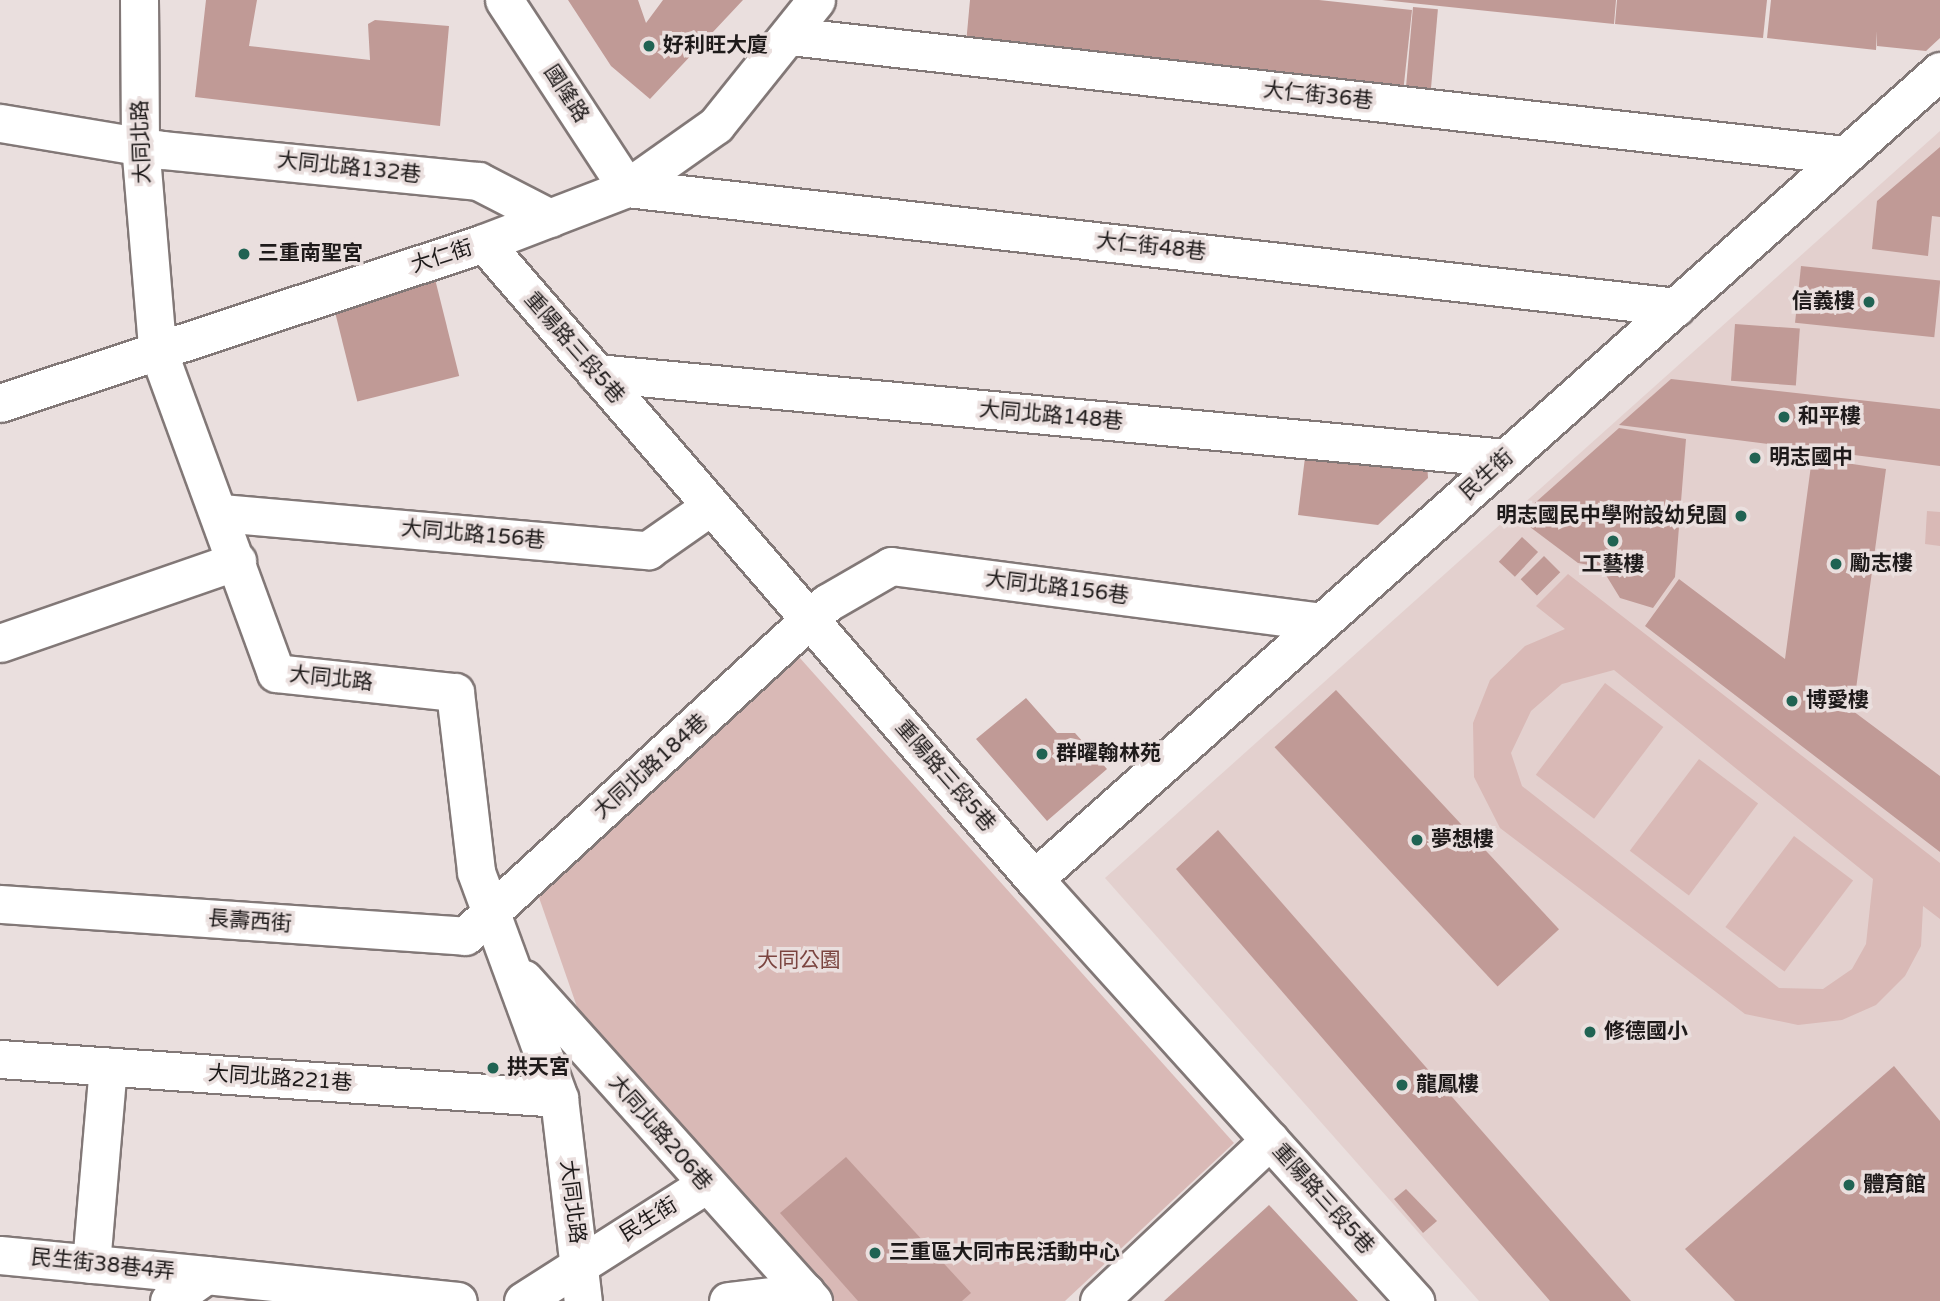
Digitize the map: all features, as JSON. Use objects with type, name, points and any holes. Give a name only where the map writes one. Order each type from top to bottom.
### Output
[{"type":"street","name":"大同北路","points":[[139,0],[140,144],[157,348],[221,513],[276,673],[455,692],[476,872],[559,1098],[583,1301]]},
{"type":"street","name":"國隆路","points":[[504,0],[627,188]]},
{"type":"street","name":"大仁街","points":[[0,403],[157,348],[484,243],[627,188],[716,125],[790,36],[816,0]]},
{"type":"street","name":"大仁街36巷","points":[[790,36],[1845,155]]},
{"type":"street","name":"民生街","points":[[1034,879],[1940,71]]},
{"type":"street","name":"大同北路132巷","points":[[0,123],[140,144],[478,181],[550,218]]},
{"type":"street","name":"大仁街48巷","points":[[627,188],[1676,307]]},
{"type":"street","name":"重陽路三段5巷","points":[[484,243],[1034,879],[1415,1301]]},
{"type":"street","name":"大同北路148巷","points":[[596,373],[1505,458]]},
{"type":"street","name":"大同北路156巷","points":[[221,513],[648,550],[711,506]]},
{"type":"street","points":[[0,643],[237,561]]},
{"type":"street","name":"大同北路156巷","points":[[810,620],[827,603],[891,566],[1321,622]]},
{"type":"street","name":"大同北路184巷","points":[[490,912],[810,620]]},
{"type":"street","name":"長壽西街","points":[[0,904],[465,936],[490,912]]},
{"type":"street","name":"大同北路206巷","points":[[509,961],[705,1185],[809,1296]]},
{"type":"street","name":"大同北路221巷","points":[[0,1059],[559,1098]]},
{"type":"street","points":[[91,1264],[107,1066]]},
{"type":"street","points":[[1099,1301],[1270,1140]]},
{"type":"street","name":"民生街","points":[[523,1301],[705,1185]]},
{"type":"street","name":"民生街38巷4弄","points":[[0,1255],[458,1301]]},
{"type":"street","points":[[169,1301],[206,1275]]},
{"type":"street","points":[[728,1301],[809,1296]]},
{"type":"shaded area","name":"修德國小","points":[[1940,131],[1940,1301],[1479,1301],[1105,878]]},
{"type":"green space","points":[[1927,511],[1940,512],[1940,546],[1925,544]]},
{"type":"green space","points":[[1568,574],[1940,863],[1940,919],[1923,906],[1921,946],[1905,976],[1876,1005],[1842,1020],[1798,1025],[1745,1014],[1500,828],[1474,777],[1473,723],[1490,680],[1525,646],[1565,629],[1536,606]],"holes":[[[1614,670],[1873,879],[1866,944],[1852,969],[1823,989],[1779,988],[1522,786],[1511,753],[1531,711],[1562,684]]]},
{"type":"green space","name":"大同公園","points":[[799,657],[1234,1143],[1065,1301],[834,1301],[584,1027],[535,886]]},
{"type":"green space","points":[[1605,683],[1663,727],[1594,819],[1536,775]]},
{"type":"green space","points":[[1699,759],[1758,804],[1689,895],[1630,851]]},
{"type":"green space","points":[[1794,836],[1853,881],[1784,972],[1725,927]]},
{"type":"building","points":[[206,0],[257,0],[249,46],[370,60],[368,24],[375,20],[449,26],[440,126],[195,97]]},
{"type":"building","name":"好利旺大廈","points":[[568,0],[638,0],[646,23],[663,0],[743,0],[650,99],[611,66]]},
{"type":"building","points":[[970,0],[1319,0],[1412,10],[1403,93],[966,44]]},
{"type":"building","points":[[1382,0],[1616,0],[1614,24]]},
{"type":"building","points":[[1617,0],[1767,0],[1763,38],[1615,24]]},
{"type":"building","points":[[1771,0],[1940,0],[1940,38],[1926,51],[1877,46],[1877,31],[1876,50],[1767,38]]},
{"type":"building","points":[[1413,7],[1438,9],[1430,95],[1406,93]]},
{"type":"building","points":[[1940,147],[1940,217],[1932,216],[1928,256],[1872,249],[1877,201]]},
{"type":"building","name":"信義樓","points":[[1801,266],[1940,281],[1934,337],[1795,323]]},
{"type":"building","points":[[435,279],[459,376],[357,401],[333,304]]},
{"type":"building","points":[[1735,324],[1800,329],[1796,385],[1731,381]]},
{"type":"building","name":"和平樓","points":[[1671,379],[1940,409],[1940,466],[1619,425]]},
{"type":"building","name":"工藝樓","points":[[1619,428],[1686,439],[1675,577],[1653,608],[1620,598],[1601,567],[1578,563],[1518,518]]},
{"type":"building","points":[[1306,449],[1427,462],[1428,478],[1378,525],[1298,515]]},
{"type":"building","points":[[1812,458],[1886,469],[1853,711],[1940,776],[1940,852],[1645,626],[1679,579],[1785,659]]},
{"type":"building","points":[[1522,537],[1538,552],[1515,577],[1499,562]]},
{"type":"building","points":[[1544,556],[1560,572],[1537,596],[1521,579]]},
{"type":"building","name":"夢想樓","points":[[1336,690],[1559,929],[1498,986],[1275,747]]},
{"type":"building","name":"群曜翰林苑","points":[[1026,698],[1057,733],[1075,733],[1107,769],[1047,821],[976,739]]},
{"type":"building","name":"龍鳳樓","points":[[1218,830],[1631,1301],[1550,1301],[1176,869]]},
{"type":"building","name":"體育館","points":[[1894,1066],[1940,1121],[1940,1301],[1735,1301],[1685,1249]]},
{"type":"building","name":"三重區大同市民活動中心","points":[[846,1157],[971,1293],[962,1301],[858,1301],[780,1213]]},
{"type":"building","points":[[1406,1189],[1437,1221],[1423,1233],[1394,1199]]},
{"type":"building","points":[[1269,1205],[1358,1301],[1164,1301]]},
{"type":"place","name":"好利旺大廈","points":[[649,46]]},
{"type":"place","name":"三重南聖宮","points":[[244,254]]},
{"type":"place","name":"信義樓","points":[[1869,302]]},
{"type":"place","name":"和平樓","points":[[1784,417]]},
{"type":"place","name":"明志國中","points":[[1755,458]]},
{"type":"place","name":"明志國民中學附設幼兒園","points":[[1741,516]]},
{"type":"place","name":"工藝樓","points":[[1613,541]]},
{"type":"place","name":"勵志樓","points":[[1836,564]]},
{"type":"place","name":"博愛樓","points":[[1792,701]]},
{"type":"place","name":"群曜翰林苑","points":[[1042,754]]},
{"type":"place","name":"夢想樓","points":[[1417,840]]},
{"type":"place","name":"修德國小","points":[[1590,1032]]},
{"type":"place","name":"拱天宮","points":[[493,1068]]},
{"type":"place","name":"龍鳳樓","points":[[1402,1085]]},
{"type":"place","name":"體育館","points":[[1849,1185]]},
{"type":"place","name":"三重區大同市民活動中心","points":[[875,1253]]}]
